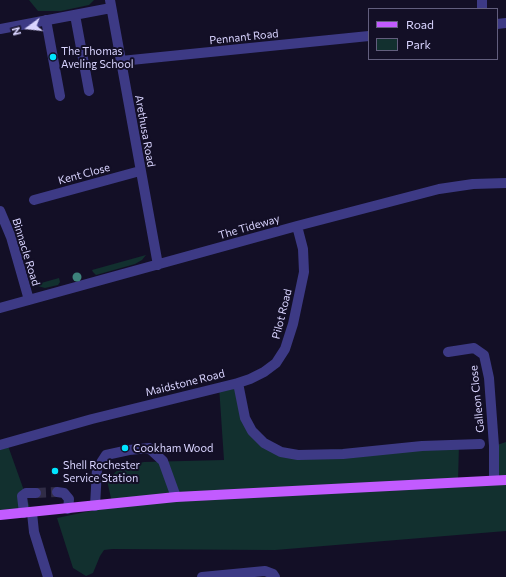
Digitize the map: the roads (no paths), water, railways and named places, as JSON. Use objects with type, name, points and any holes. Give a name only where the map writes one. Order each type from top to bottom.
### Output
[{"type":"main road","points":[[0,515],[95,506],[112,502],[176,497],[506,480]]},
{"type":"street","points":[[0,29],[75,14],[111,4]]},
{"type":"street","name":"Arethusa Road","points":[[111,4],[158,265]]},
{"type":"street","points":[[75,14],[89,91]]},
{"type":"street","points":[[46,20],[60,96]]},
{"type":"street","name":"Pennant Road","points":[[121,62],[368,36]]},
{"type":"street","name":"Kent Close","points":[[34,200],[140,171]]},
{"type":"street","name":"The Tideway","points":[[0,308],[297,226],[439,190],[473,184],[506,183]]},
{"type":"street","name":"Binnacle Road","points":[[0,211],[13,243],[29,300]]},
{"type":"street","name":"Pilot Road","points":[[238,383],[264,372],[276,363],[285,349],[304,272],[303,248],[297,226]]},
{"type":"street","name":"Galleon Close","points":[[448,352],[474,348],[484,355],[489,378],[494,446],[494,480]]},
{"type":"street","name":"Maidstone Road","points":[[0,445],[92,419],[238,383],[245,418],[252,431],[264,443],[281,452],[298,455],[343,454],[422,446],[480,444]]},
{"type":"street","points":[[95,506],[97,469],[106,455],[128,450],[149,448],[163,461],[176,497]]},
{"type":"street","points":[[57,492],[64,493],[69,499],[68,509]]},
{"type":"street","points":[[36,493],[26,493],[22,496],[48,577]]},
{"type":"street","points":[[202,577],[265,571],[273,574],[275,577]]},
{"type":"tunnel","points":[[36,493],[57,492]]},
{"type":"place","name":"The Thomas Aveling School","points":[[53,57]]},
{"type":"place","name":"Cookham Wood","points":[[125,448]]},
{"type":"place","name":"Shell Rochester Service Station","points":[[55,471]]}]
